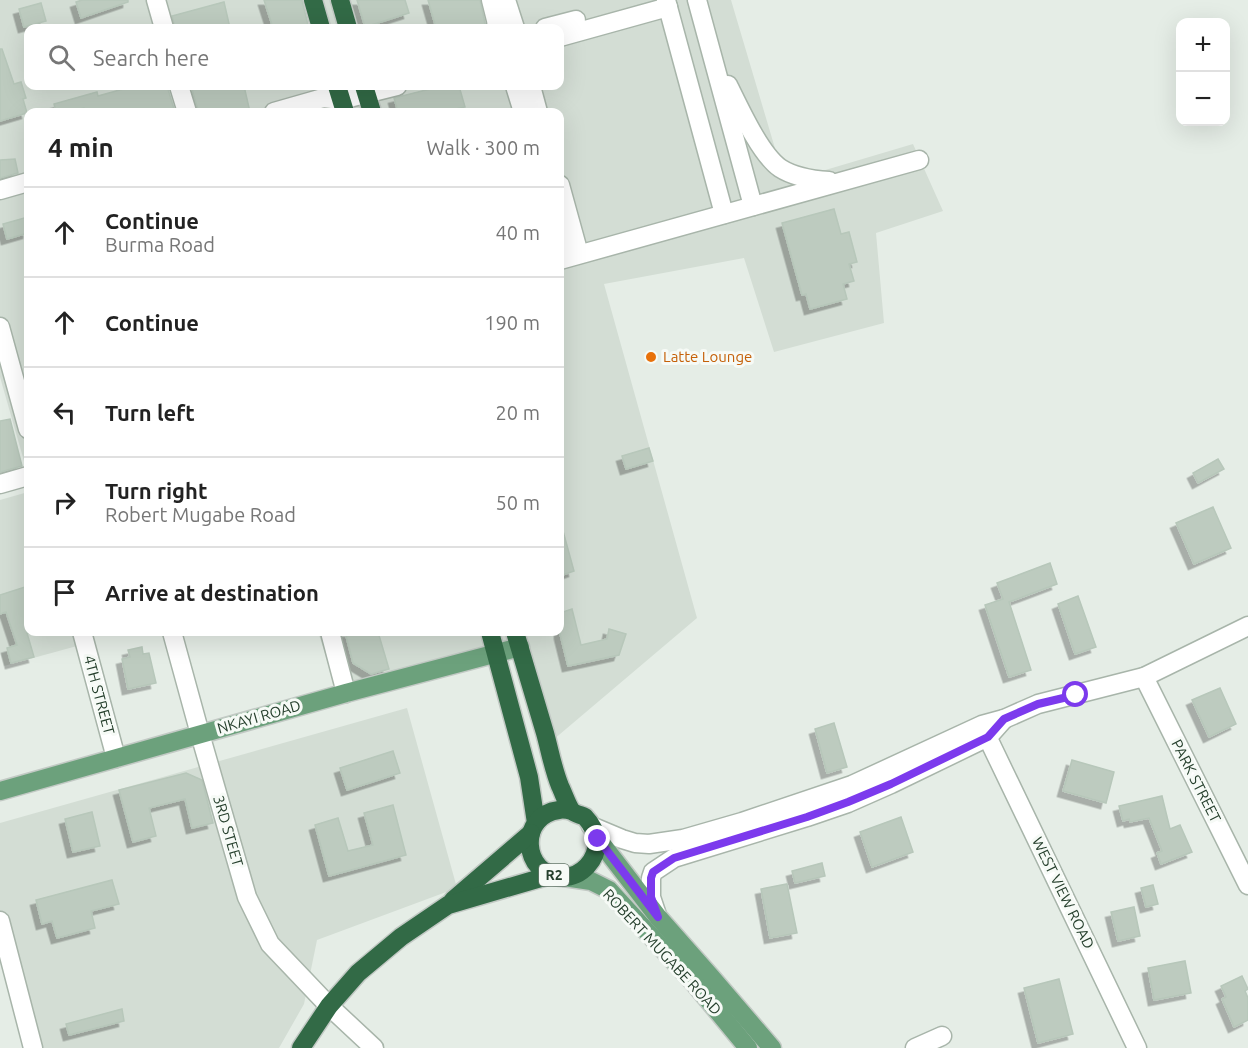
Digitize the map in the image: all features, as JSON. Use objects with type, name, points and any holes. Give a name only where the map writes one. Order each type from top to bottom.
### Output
[{"type":"highway","points":[[313,0],[320,24]]},
{"type":"highway","points":[[340,0],[347,24]]},
{"type":"highway","points":[[365,90],[371,108]]},
{"type":"highway","name":"R2","points":[[491,636],[529,777],[533,828],[529,845],[532,858],[540,868],[557,876]]},
{"type":"highway","points":[[518,639],[560,785],[572,811],[586,818],[595,832]]},
{"type":"highway","name":"R2","points":[[301,1048],[329,1006],[358,973],[401,937],[447,905],[546,814],[559,810],[572,811]]},
{"type":"highway","name":"R2","points":[[447,905],[557,876],[577,874],[588,866],[595,855],[595,832]]},
{"type":"main road","name":"NKAYI ROAD","points":[[0,791],[496,652],[518,639]]},
{"type":"main road","name":"ROBERT MUGABE ROAD","points":[[595,832],[658,917],[772,1048]]},
{"type":"main road","name":"ROBERT MUGABE ROAD","points":[[557,876],[591,881],[609,890],[696,985],[748,1048]]},
{"type":"street","points":[[156,0],[163,24]]},
{"type":"street","points":[[490,0],[496,24]]},
{"type":"street","points":[[506,0],[514,24]]},
{"type":"street","points":[[696,0],[753,206]]},
{"type":"street","points":[[563,24],[662,2]]},
{"type":"street","points":[[564,36],[662,2]]},
{"type":"street","points":[[662,2],[724,214]]},
{"type":"street","points":[[710,49],[747,123],[766,153],[779,167],[815,180],[840,181]]},
{"type":"street","points":[[180,90],[186,108]]},
{"type":"street","points":[[289,108],[365,90]]},
{"type":"street","points":[[516,90],[522,108]]},
{"type":"street","points":[[532,90],[537,108]]},
{"type":"street","points":[[564,221],[568,257],[919,160]]},
{"type":"street","points":[[0,190],[24,183]]},
{"type":"street","points":[[0,327],[24,414]]},
{"type":"street","points":[[0,484],[24,477]]},
{"type":"street","points":[[658,917],[651,897],[651,878],[653,872],[674,858],[848,802],[910,775],[1004,719],[1038,704],[1144,677],[1248,626]]},
{"type":"street","name":"4TH STREET","points":[[83,636],[116,758]]},
{"type":"street","name":"3RD STEET","points":[[173,636],[247,897],[257,919],[270,944],[329,1006],[374,1048]]},
{"type":"street","points":[[331,636],[346,693]]},
{"type":"street","name":"PARK STREET","points":[[1144,677],[1248,885]]},
{"type":"street","points":[[595,832],[635,843],[649,844],[683,839],[852,785],[985,731]]},
{"type":"street","name":"WEST VIEW ROAD","points":[[985,731],[1137,1048]]},
{"type":"street","points":[[0,921],[33,1048]]},
{"type":"street","points":[[915,1048],[942,1036]]},
{"type":"shaded area","points":[[0,0],[731,0],[785,182],[913,144],[943,211],[876,233],[884,323],[774,352],[744,258],[604,284],[697,618],[553,740],[527,636],[564,636],[564,108],[24,108],[24,461],[0,377]]},
{"type":"shaded area","points":[[24,493],[24,636],[74,636],[77,646],[4,666],[0,652],[0,500]]},
{"type":"shaded area","points":[[319,636],[527,636],[338,694]]},
{"type":"shaded area","points":[[407,708],[457,888],[317,940],[304,1004],[279,1048],[34,1048],[0,937],[0,823]]},
{"type":"building","points":[[128,0],[128,2],[81,18],[76,2]]},
{"type":"building","points":[[264,0],[302,0],[308,24],[272,24]]},
{"type":"building","points":[[357,0],[405,0],[409,13],[374,24],[364,24]]},
{"type":"building","points":[[428,0],[480,0],[485,24],[435,24]]},
{"type":"building","points":[[224,2],[229,24],[174,24],[172,16]]},
{"type":"building","points":[[41,3],[46,21],[24,24],[24,27],[19,9]]},
{"type":"building","points":[[0,49],[2,49],[14,84],[21,82],[26,98],[23,99],[26,108],[24,114],[0,121]]},
{"type":"building","points":[[120,90],[168,90],[174,108],[55,108],[54,104],[97,92],[98,96]]},
{"type":"building","points":[[192,90],[245,90],[249,108],[197,108]]},
{"type":"building","points":[[426,90],[460,90],[465,107],[397,108],[394,98]]},
{"type":"building","points":[[15,159],[18,173],[0,178],[0,160]]},
{"type":"building","points":[[834,209],[841,234],[849,232],[857,262],[849,264],[854,281],[843,284],[847,299],[810,309],[806,294],[802,295],[782,223]]},
{"type":"building","points":[[24,218],[24,234],[7,239],[3,224]]},
{"type":"building","points":[[10,419],[22,466],[0,472],[0,421]]},
{"type":"building","points":[[649,448],[653,461],[626,469],[622,456]]},
{"type":"building","points":[[1218,459],[1224,469],[1198,483],[1193,473]]},
{"type":"building","points":[[1213,507],[1231,548],[1194,564],[1176,523]]},
{"type":"building","points":[[564,535],[574,571],[564,575]]},
{"type":"building","points":[[1050,563],[1057,584],[1009,602],[1031,670],[1009,677],[985,605],[1003,599],[997,583]]},
{"type":"building","points":[[24,587],[24,636],[28,636],[34,657],[11,663],[7,648],[17,645],[6,612],[0,614],[0,595]]},
{"type":"building","points":[[1078,596],[1096,647],[1075,654],[1058,604]]},
{"type":"building","points":[[572,609],[581,645],[607,639],[609,629],[626,634],[619,655],[568,666],[560,636],[564,636],[564,612]]},
{"type":"building","points":[[346,636],[379,636],[389,669],[371,674],[353,663]]},
{"type":"building","points":[[142,647],[143,654],[149,653],[156,683],[128,689],[122,659],[130,657],[128,650]]},
{"type":"building","points":[[1220,688],[1236,724],[1209,737],[1192,700]]},
{"type":"building","points":[[834,723],[847,767],[827,773],[815,729]]},
{"type":"building","points":[[393,751],[400,773],[347,790],[340,768]]},
{"type":"building","points":[[1072,760],[1114,772],[1106,803],[1063,791]]},
{"type":"building","points":[[186,773],[202,780],[213,823],[192,828],[185,799],[149,808],[156,836],[133,842],[119,790]]},
{"type":"building","points":[[1162,796],[1170,829],[1180,825],[1192,852],[1161,864],[1157,853],[1162,851],[1149,818],[1123,821],[1119,806]]},
{"type":"building","points":[[393,805],[406,855],[329,876],[315,825],[338,818],[348,851],[373,845],[364,813]]},
{"type":"building","points":[[92,812],[100,846],[73,852],[65,819]]},
{"type":"building","points":[[901,817],[913,852],[872,867],[860,832]]},
{"type":"building","points":[[822,863],[825,876],[795,883],[792,871]]},
{"type":"building","points":[[112,880],[119,904],[91,911],[95,928],[57,938],[52,921],[42,924],[36,900]]},
{"type":"building","points":[[787,884],[797,933],[770,938],[761,889]]},
{"type":"building","points":[[1153,885],[1158,904],[1146,907],[1141,888]]},
{"type":"building","points":[[1134,907],[1140,936],[1118,941],[1111,912]]},
{"type":"building","points":[[1185,961],[1191,993],[1154,1000],[1148,968]]},
{"type":"building","points":[[1242,976],[1248,989],[1245,991],[1248,998],[1248,1020],[1234,1027],[1222,999],[1226,997],[1221,986]]},
{"type":"building","points":[[1059,979],[1073,1034],[1038,1043],[1024,988]]},
{"type":"building","points":[[122,1009],[124,1021],[69,1035],[66,1024]]},
{"type":"place","name":"Latte Lounge","points":[[651,357]]},
{"type":"route","points":[[598,839],[658,917],[651,897],[651,878],[653,872],[674,858],[848,802],[988,737],[1004,719],[1038,704],[1076,695]]}]
